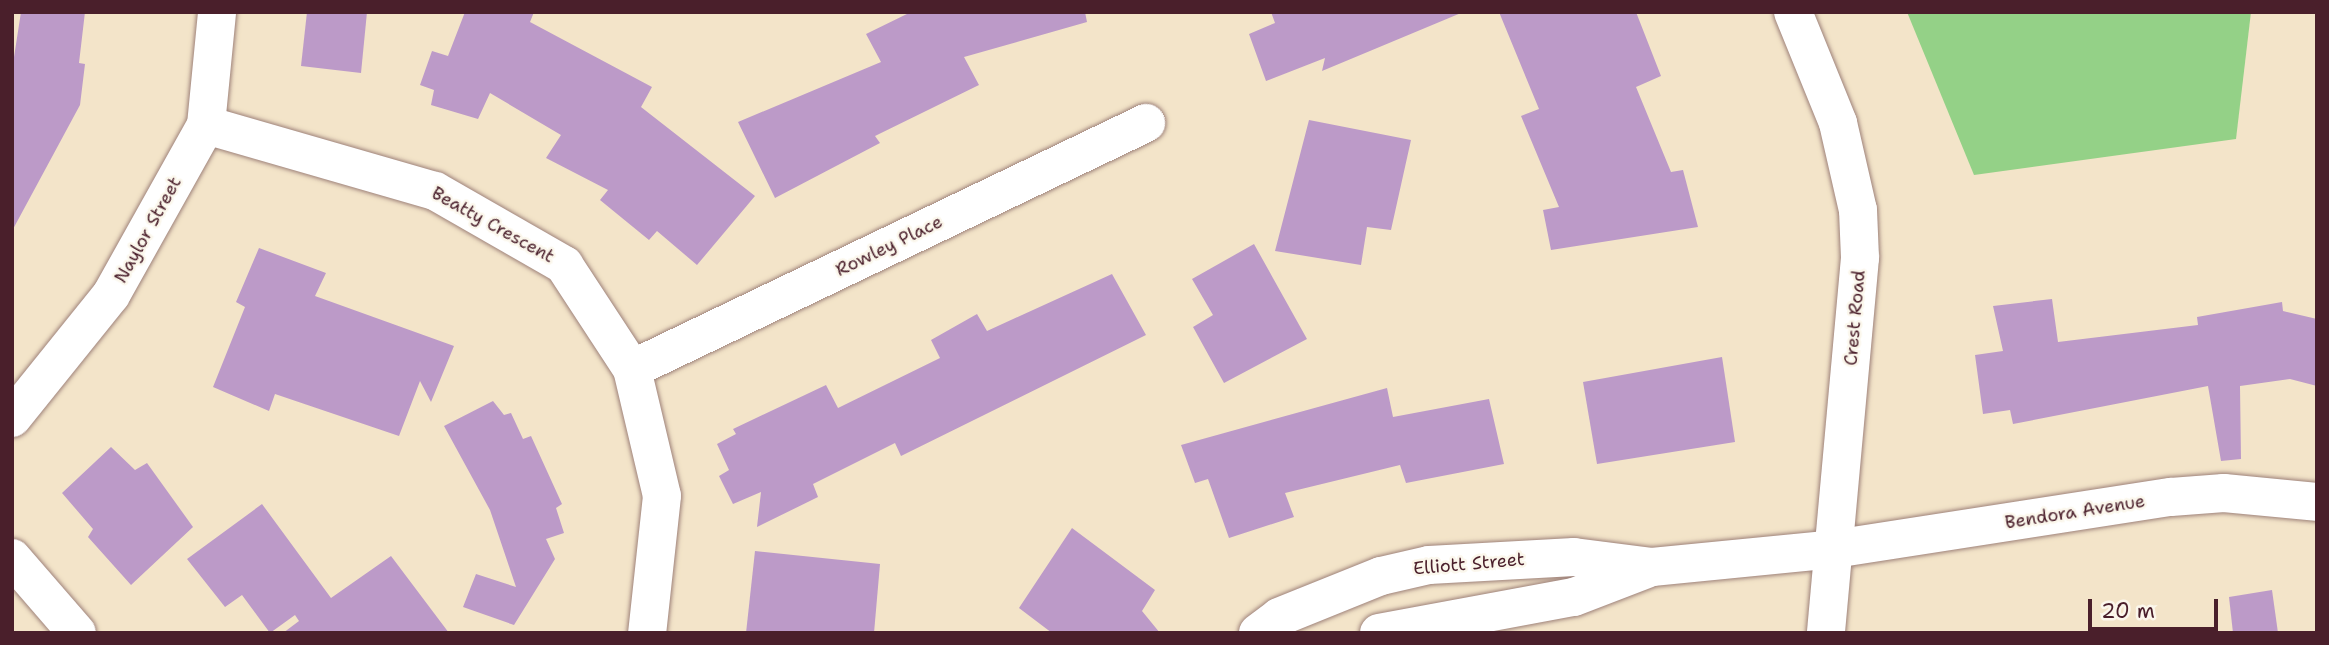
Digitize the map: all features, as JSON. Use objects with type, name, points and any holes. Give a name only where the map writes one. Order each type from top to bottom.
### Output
[{"type":"street","name":"Naylor Street","points":[[12,418],[111,295],[206,125],[217,12]]},
{"type":"street","name":"Crest Road","points":[[1793,12],[1838,123],[1858,210],[1859,272],[1825,633]]},
{"type":"street","name":"Rowley Place","points":[[632,369],[1146,123]]},
{"type":"street","name":"Beatty Crescent","points":[[206,125],[435,191],[564,265],[632,369],[662,496],[647,633]]},
{"type":"street","name":"Bendora Avenue","points":[[1834,549],[2171,497],[2224,493],[2317,502]]},
{"type":"street","name":"Elliott Street","points":[[1258,633],[1279,617],[1381,576],[1429,565],[1574,557],[1652,567],[1834,549]]},
{"type":"street","points":[[12,558],[77,633]]},
{"type":"street","name":"Elliott Street","points":[[1379,633],[1574,597],[1652,567]]},
{"type":"green space","points":[[1907,12],[2251,12],[2236,139],[1974,175]]},
{"type":"building","points":[[21,12],[85,12],[79,63],[85,64],[80,105],[12,231],[12,70]]},
{"type":"building","points":[[307,12],[367,12],[361,73],[301,66]]},
{"type":"building","points":[[465,12],[534,12],[530,22],[652,87],[641,107],[755,196],[697,265],[657,231],[649,240],[600,200],[608,190],[546,158],[561,135],[490,93],[478,119],[431,105],[434,90],[420,85],[432,51],[448,56]]},
{"type":"building","points":[[911,12],[1085,12],[1087,22],[964,57],[979,85],[875,136],[880,143],[775,198],[738,122],[881,62],[866,34]]},
{"type":"building","points":[[1271,12],[1461,13],[1322,71],[1325,58],[1266,81],[1249,34],[1275,23]]},
{"type":"building","points":[[1499,12],[1636,12],[1661,76],[1636,87],[1671,172],[1683,170],[1698,227],[1551,250],[1543,210],[1559,207],[1521,116],[1539,109]]},
{"type":"building","points":[[1309,120],[1411,140],[1391,230],[1367,227],[1361,265],[1275,251]]},
{"type":"building","points":[[1254,244],[1307,339],[1224,383],[1193,327],[1213,315],[1192,279]]},
{"type":"building","points":[[259,248],[326,273],[315,296],[454,346],[431,402],[420,381],[399,436],[275,394],[269,411],[213,387],[245,307],[236,302]]},
{"type":"building","points":[[1112,274],[1146,335],[901,456],[895,443],[813,484],[818,497],[757,527],[761,492],[733,504],[719,476],[729,470],[717,444],[736,434],[733,429],[826,385],[838,408],[940,358],[931,340],[977,314],[987,331]]},
{"type":"building","points":[[2052,299],[2058,342],[2198,325],[2197,317],[2282,302],[2283,311],[2317,319],[2317,386],[2290,379],[2240,386],[2241,459],[2221,461],[2208,386],[2013,424],[2010,410],[1983,414],[1975,355],[2003,351],[1993,306]]},
{"type":"building","points":[[1722,357],[1735,442],[1597,464],[1583,382]]},
{"type":"building","points":[[1387,388],[1393,417],[1489,399],[1504,464],[1406,483],[1400,465],[1285,493],[1294,517],[1229,538],[1208,479],[1195,483],[1181,445]]},
{"type":"building","points":[[493,401],[504,415],[511,413],[523,439],[531,436],[562,504],[556,508],[564,533],[546,539],[555,559],[514,625],[463,607],[476,574],[516,587],[490,510],[444,426]]},
{"type":"building","points":[[111,447],[135,470],[147,463],[193,527],[131,585],[88,537],[93,529],[62,493]]},
{"type":"building","points":[[262,504],[331,598],[391,556],[449,633],[283,633],[299,621],[295,615],[270,633],[242,595],[225,607],[187,559]]},
{"type":"building","points":[[1072,528],[1155,590],[1142,611],[1160,633],[1052,633],[1019,608]]},
{"type":"building","points":[[755,551],[880,564],[874,633],[746,633]]},
{"type":"building","points":[[2272,590],[2278,633],[2233,633],[2229,597]]}]
